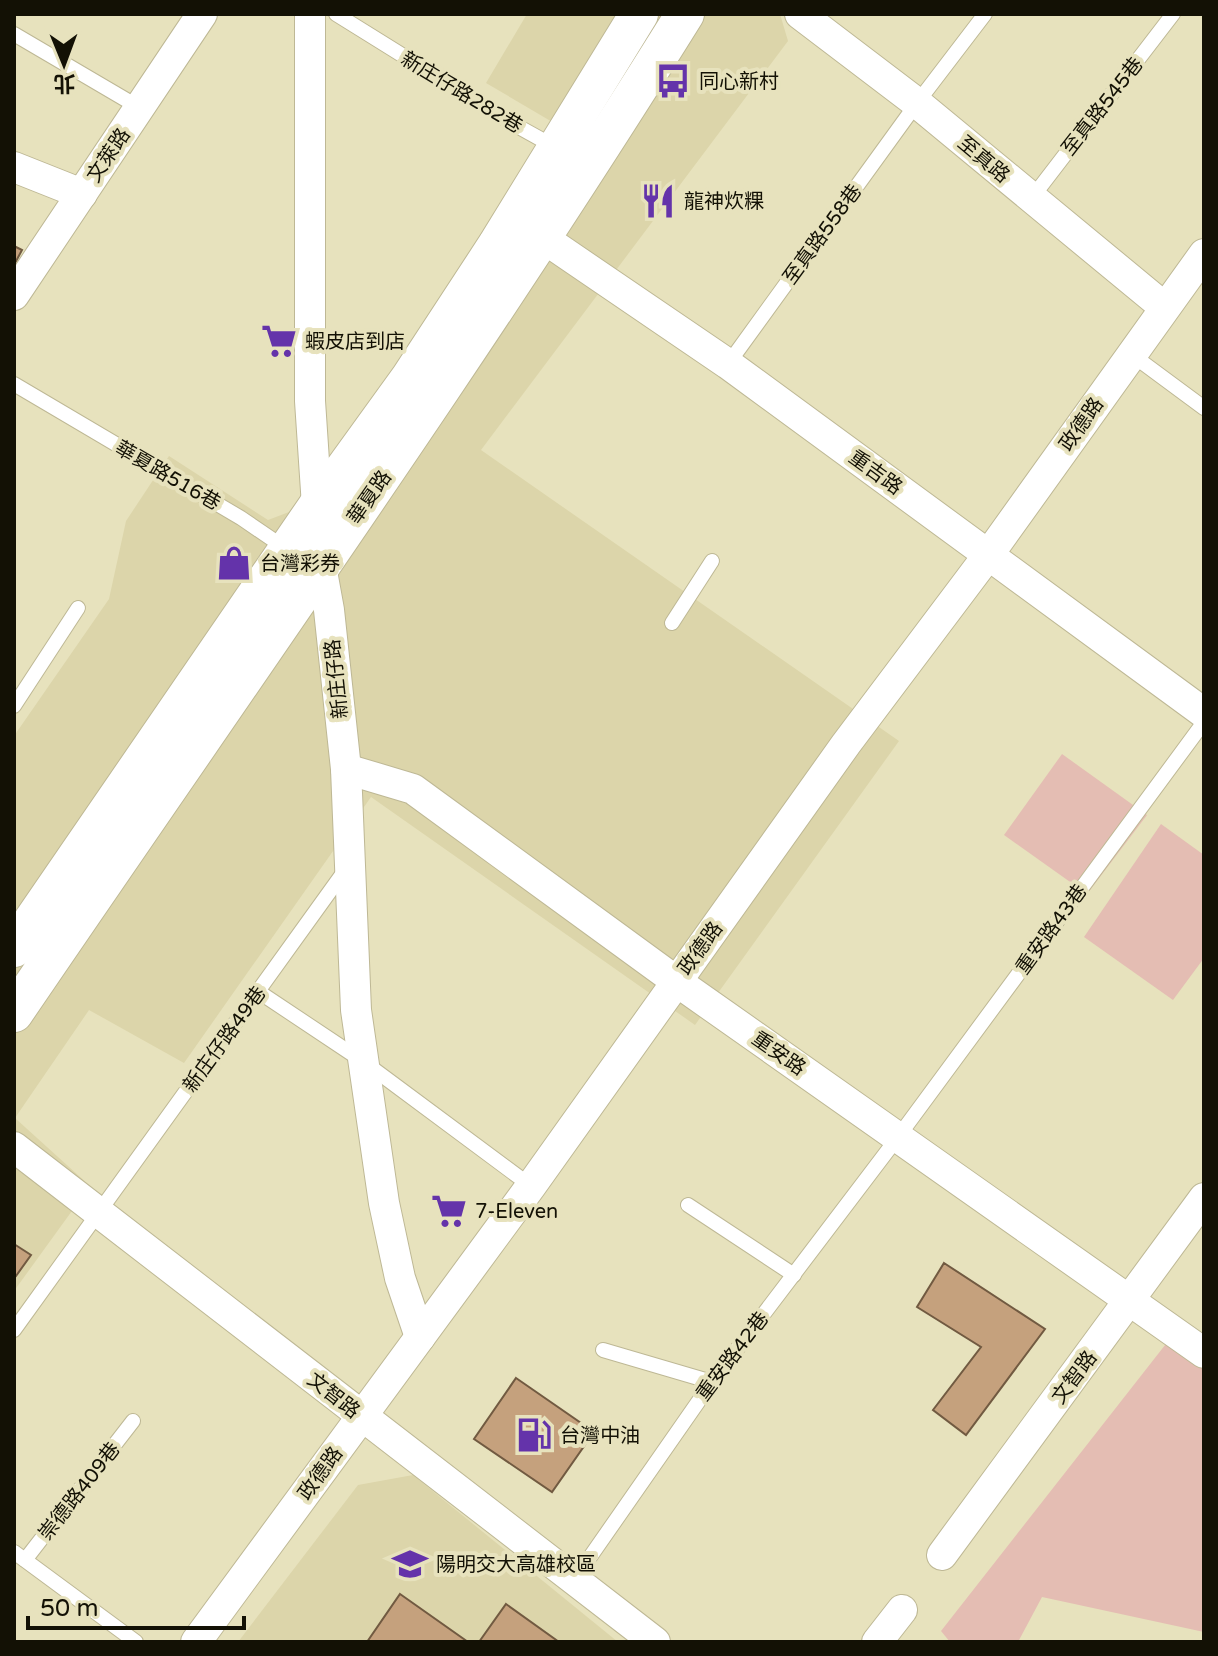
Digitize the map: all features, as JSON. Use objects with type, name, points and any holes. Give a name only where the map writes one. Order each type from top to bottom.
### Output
[{"type":"street","name":"文萊路","points":[[14,295],[202,14]]},
{"type":"street","points":[[310,14],[310,401],[316,508]]},
{"type":"street","name":"華夏路","points":[[14,948],[543,238],[574,158],[639,14]]},
{"type":"street","name":"華夏路","points":[[14,1013],[249,667],[305,558],[316,508],[574,158],[685,14]]},
{"type":"street","name":"至真路","points":[[800,14],[917,103],[1164,307]]},
{"type":"street","points":[[14,167],[82,194]]},
{"type":"street","name":"重吉路","points":[[543,238],[728,364],[1204,713]]},
{"type":"street","name":"政德路","points":[[196,1642],[531,1186],[846,744],[989,554],[1204,254]]},
{"type":"street","name":"新庄仔路","points":[[305,558],[329,610],[346,769],[356,1010],[384,1203],[400,1278],[420,1337]]},
{"type":"street","name":"重安路","points":[[346,769],[413,789],[676,981],[1204,1353]]},
{"type":"street","name":"文智路","points":[[14,1147],[655,1642]]},
{"type":"street","name":"文智路","points":[[942,1555],[1204,1198]]},
{"type":"street","points":[[877,1642],[902,1610]]},
{"type":"lane","name":"新庄仔路282巷","points":[[336,14],[508,121],[574,158]]},
{"type":"lane","name":"至真路558巷","points":[[728,364],[985,14]]},
{"type":"lane","name":"至真路545巷","points":[[1031,199],[1173,14]]},
{"type":"lane","points":[[14,34],[140,108]]},
{"type":"lane","points":[[1131,354],[1204,408]]},
{"type":"lane","name":"華夏路516巷","points":[[14,384],[305,558]]},
{"type":"lane","points":[[672,623],[712,561]]},
{"type":"lane","points":[[14,706],[78,608]]},
{"type":"lane","name":"重安路43巷","points":[[898,1137],[1204,722]]},
{"type":"lane","name":"新庄仔路49巷","points":[[14,1330],[350,864]]},
{"type":"lane","points":[[259,992],[364,1062],[531,1186]]},
{"type":"lane","name":"重安路42巷","points":[[574,1580],[712,1382],[898,1137]]},
{"type":"lane","points":[[688,1205],[794,1275]]},
{"type":"lane","points":[[603,1350],[712,1382]]},
{"type":"lane","name":"崇德路409巷","points":[[19,1556],[133,1421]]},
{"type":"lane","points":[[19,1556],[136,1642]]},
{"type":"shaded area","points":[[527,14],[780,14],[788,41],[481,450],[899,741],[695,1025],[371,797],[184,1063],[89,1010],[15,1118],[90,1186],[14,1291],[14,736],[109,599],[126,521],[169,456],[268,520],[289,512],[406,355],[554,123],[486,83]]},
{"type":"shaded area","points":[[1062,754],[1147,815],[1087,894],[1004,835]]},
{"type":"shaded area","points":[[1161,824],[1204,855],[1204,958],[1173,1000],[1084,937]]},
{"type":"shaded area","points":[[1169,1340],[1204,1365],[1204,1632],[1042,1597],[1018,1642],[950,1642],[941,1631]]},
{"type":"shaded area","name":"陽明交大高雄校區","points":[[413,1475],[618,1642],[238,1642],[358,1485]]},
{"type":"building","points":[[14,246],[22,250],[14,265]]},
{"type":"building","points":[[14,1244],[31,1255],[16,1276],[14,1275]]},
{"type":"building","points":[[944,1263],[1045,1329],[966,1435],[933,1410],[981,1347],[917,1307]]},
{"type":"building","name":"台灣中油","points":[[516,1378],[594,1432],[552,1492],[474,1439]]},
{"type":"building","points":[[400,1594],[468,1642],[367,1642]]},
{"type":"building","points":[[506,1604],[559,1642],[479,1642]]},
{"type":"place","name":"同心新村","points":[[673,81]]},
{"type":"place","name":"龍神炊粿","points":[[658,201]]},
{"type":"place","name":"蝦皮店到店","points":[[279,341]]},
{"type":"place","name":"台灣彩券","points":[[234,563]]},
{"type":"place","name":"7-Eleven","points":[[449,1211]]},
{"type":"place","name":"台灣中油","points":[[534,1435]]},
{"type":"place","name":"陽明交大高雄校區","points":[[410,1564]]}]
